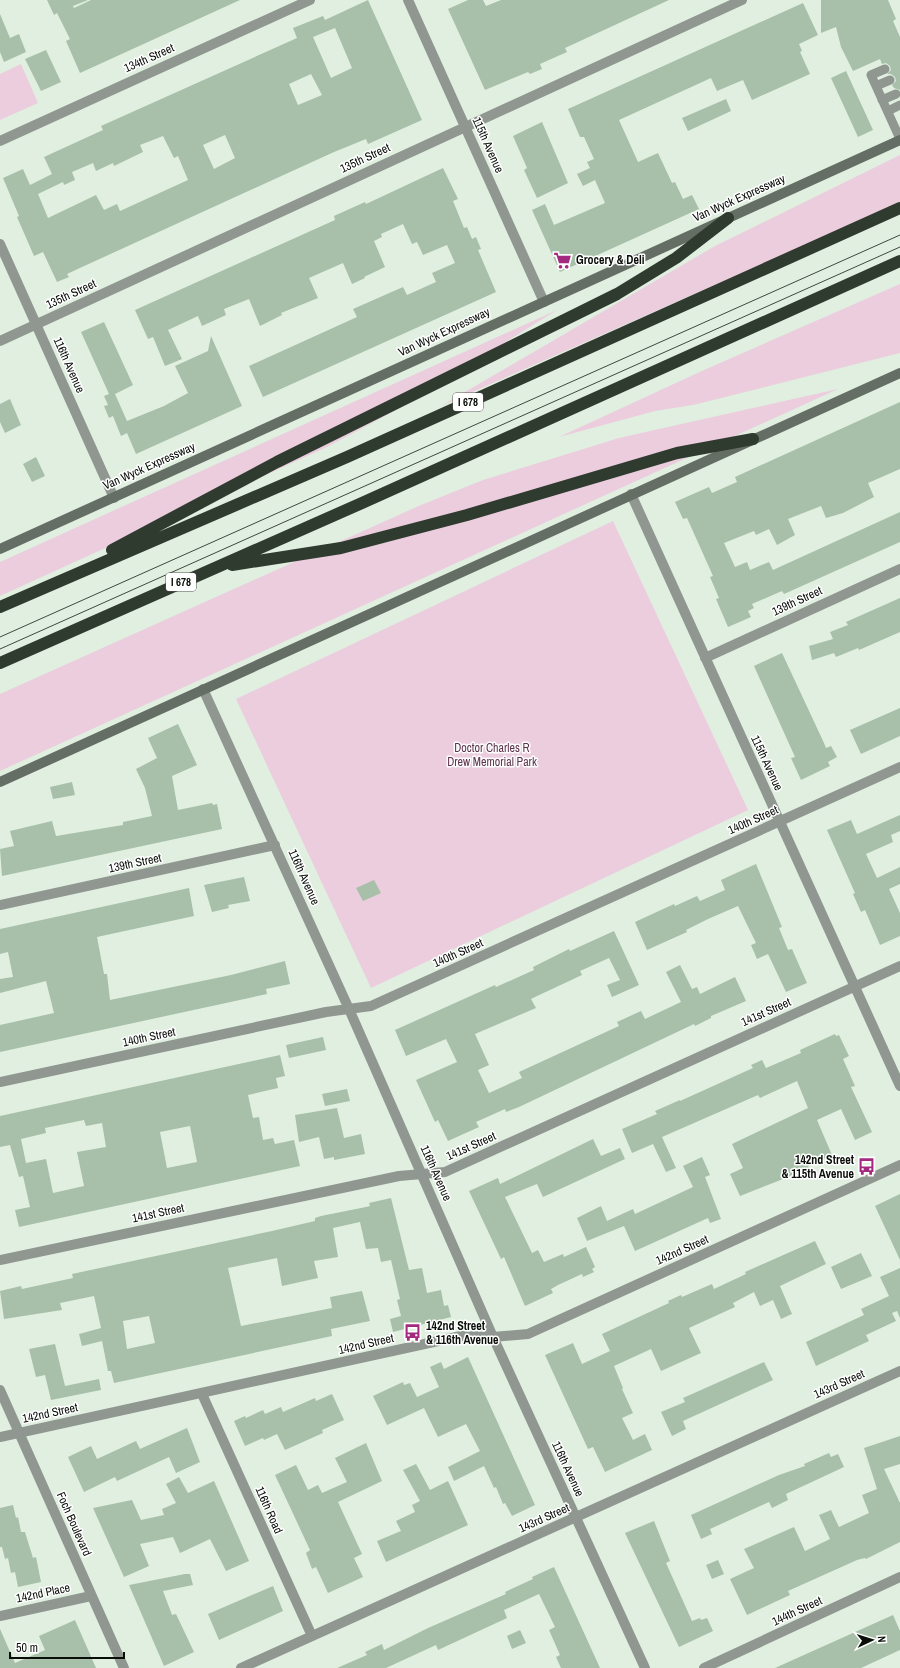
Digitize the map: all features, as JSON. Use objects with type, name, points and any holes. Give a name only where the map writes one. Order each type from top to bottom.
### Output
[{"type":"highway","name":"I 678","points":[[0,607],[347,457],[900,208]]},
{"type":"highway","points":[[34,592],[278,462],[616,294],[676,258],[728,218]]},
{"type":"highway","name":"I 678","points":[[0,662],[900,261]]},
{"type":"highway","points":[[214,567],[341,548],[466,515],[677,453],[753,439]]},
{"type":"main road","name":"Van Wyck Expressway","points":[[0,549],[900,140]]},
{"type":"main road","points":[[0,782],[900,373]]},
{"type":"street","name":"134th Street","points":[[0,140],[310,0]]},
{"type":"street","name":"115th Avenue","points":[[408,0],[544,302]]},
{"type":"street","name":"135th Street","points":[[0,341],[742,0]]},
{"type":"street","name":"116th Avenue","points":[[0,244],[114,498]]},
{"type":"street","name":"115th Avenue","points":[[631,494],[900,1086]]},
{"type":"street","name":"139th Street","points":[[705,658],[900,569]]},
{"type":"street","name":"116th Avenue","points":[[204,689],[349,1009],[493,1338],[645,1668]]},
{"type":"street","name":"140th Street","points":[[0,1082],[318,1014],[371,1006],[900,767]]},
{"type":"street","name":"139th Street","points":[[0,905],[275,845]]},
{"type":"street","name":"141st Street","points":[[0,1260],[399,1176],[445,1172],[900,966]]},
{"type":"street","name":"142nd Street","points":[[0,1437],[202,1394],[461,1336],[493,1338],[528,1334],[900,1165]]},
{"type":"street","name":"143rd Street","points":[[241,1668],[576,1518],[900,1370]]},
{"type":"street","name":"Foch Boulevard","points":[[0,1390],[124,1668]]},
{"type":"street","name":"116th Road","points":[[202,1394],[312,1636]]},
{"type":"street","name":"144th Street","points":[[704,1668],[900,1577]]},
{"type":"street","name":"142nd Place","points":[[0,1616],[92,1596]]},
{"type":"lane","points":[[885,68],[871,75],[900,140]]},
{"type":"lane","points":[[876,86],[890,80]]},
{"type":"lane","points":[[882,100],[896,94]]},
{"type":"lane","points":[[888,111],[900,105]]},
{"type":"green space","points":[[21,64],[38,103],[0,120],[0,74]]},
{"type":"green space","points":[[900,155],[900,203],[441,406],[715,246]]},
{"type":"green space","points":[[900,284],[900,353],[693,405],[655,411],[559,437],[704,370]]},
{"type":"green space","points":[[557,310],[398,409],[327,447],[0,596],[0,562]]},
{"type":"green space","points":[[838,389],[0,771],[0,694],[421,505],[483,480],[619,438]]},
{"type":"green space","name":"Doctor Charles R Drew Memorial Park","points":[[613,521],[748,810],[371,988],[236,699]]},
{"type":"building","points":[[47,0],[88,0],[73,6],[74,8],[91,0],[240,0],[80,73],[66,41],[70,39],[57,13],[54,15]]},
{"type":"building","points":[[368,0],[422,120],[368,144],[366,139],[334,152],[67,274],[69,277],[57,282],[43,252],[34,256],[17,217],[19,216],[3,178],[23,169],[30,185],[52,174],[44,157],[103,130],[101,126],[297,38],[293,28],[323,16],[325,20]],"holes":[[[335,28],[352,68],[331,78],[313,37]],[[311,74],[322,95],[298,105],[289,84]],[[225,135],[235,158],[214,169],[203,145]],[[163,136],[174,158],[178,156],[188,180],[120,211],[117,204],[104,210],[96,195],[48,218],[38,194],[63,182],[64,185],[75,180],[72,172],[93,163],[96,171],[113,163],[114,166],[143,152],[140,145]]]},
{"type":"building","points":[[468,0],[483,0],[486,6],[501,0],[669,0],[565,48],[567,52],[540,64],[542,69],[530,74],[528,72],[485,90],[448,9]]},
{"type":"building","points":[[821,0],[888,0],[896,19],[893,21],[900,37],[900,90],[894,88],[892,85],[896,81],[895,77],[891,74],[887,74],[891,70],[890,66],[886,63],[882,64],[880,59],[853,71],[841,47],[836,27],[821,33]]},
{"type":"building","points":[[803,3],[818,35],[799,44],[802,51],[800,52],[810,74],[752,100],[743,80],[717,91],[711,78],[619,120],[638,162],[658,153],[672,183],[675,182],[683,199],[692,195],[699,209],[560,272],[532,210],[545,204],[554,225],[605,203],[595,180],[583,186],[577,174],[590,168],[587,162],[594,159],[584,137],[580,137],[568,109]]},
{"type":"building","points":[[0,14],[10,38],[19,34],[26,52],[4,62],[0,52]]},
{"type":"building","points":[[46,50],[61,82],[41,91],[25,59]]},
{"type":"building","points":[[846,71],[873,130],[858,137],[831,78]]},
{"type":"building","points":[[726,99],[731,111],[688,131],[682,118]]},
{"type":"building","points":[[542,122],[568,183],[537,198],[524,170],[527,168],[513,136]]},
{"type":"building","points":[[443,168],[458,199],[453,201],[464,228],[467,227],[472,239],[476,237],[481,249],[478,250],[496,292],[263,397],[249,366],[357,317],[353,309],[403,287],[407,295],[436,282],[432,273],[455,263],[447,245],[423,255],[417,242],[412,244],[403,224],[381,234],[382,237],[374,241],[385,267],[352,284],[343,263],[309,278],[318,298],[281,313],[282,315],[260,326],[249,299],[224,309],[226,315],[202,326],[198,316],[168,330],[182,359],[165,366],[153,337],[148,339],[135,310],[335,220],[334,216],[365,202],[366,204]]},
{"type":"building","points":[[104,322],[133,385],[115,394],[127,421],[164,406],[188,393],[175,366],[208,351],[211,336],[242,406],[136,454],[127,433],[121,436],[113,416],[109,418],[104,406],[108,405],[104,396],[109,394],[81,332]]},
{"type":"building","points":[[10,399],[21,425],[5,433],[0,422],[0,404]]},
{"type":"building","points":[[900,402],[900,469],[868,483],[874,497],[843,513],[826,518],[821,506],[788,519],[795,535],[777,545],[769,529],[756,535],[754,531],[724,543],[735,567],[747,562],[750,570],[769,562],[773,570],[900,512],[900,542],[784,594],[782,591],[752,604],[754,608],[748,611],[751,617],[728,627],[716,599],[719,598],[710,577],[713,576],[687,518],[683,519],[675,502],[709,487],[712,493],[737,482],[735,477]]},
{"type":"building","points":[[36,457],[45,476],[32,482],[23,464]]},
{"type":"building","points":[[900,598],[900,632],[859,650],[858,648],[836,657],[834,653],[812,660],[809,646],[833,639],[830,632],[848,625],[846,622]]},
{"type":"building","points":[[782,653],[826,748],[831,746],[837,757],[828,762],[830,766],[801,780],[791,758],[795,757],[754,666]]},
{"type":"building","points":[[900,708],[900,736],[861,754],[850,730]]},
{"type":"building","points":[[178,724],[197,765],[172,776],[178,810],[212,803],[213,805],[217,804],[222,829],[2,876],[0,849],[14,846],[10,831],[52,821],[56,836],[123,825],[123,822],[152,816],[145,788],[136,769],[157,758],[148,738]]},
{"type":"building","points":[[72,782],[75,795],[53,799],[50,787]]},
{"type":"building","points":[[900,815],[900,831],[891,835],[893,842],[866,854],[877,878],[900,867],[900,884],[889,889],[900,913],[900,936],[880,945],[865,910],[861,912],[853,894],[855,893],[827,830],[851,820],[857,834]]},
{"type":"building","points":[[756,864],[782,927],[779,928],[788,950],[792,949],[807,983],[786,992],[768,954],[757,959],[751,945],[756,943],[738,906],[708,919],[686,930],[687,932],[647,950],[635,922],[674,904],[675,906],[697,896],[700,901],[725,890],[721,880]]},
{"type":"building","points":[[244,877],[250,901],[228,905],[229,908],[212,912],[204,885]]},
{"type":"building","points":[[374,880],[381,893],[363,901],[356,888]]},
{"type":"building","points":[[189,888],[194,916],[97,937],[104,974],[107,974],[110,1000],[231,975],[285,961],[290,984],[266,989],[267,994],[0,1052],[0,1025],[54,1013],[46,981],[0,993],[0,979],[13,977],[8,952],[0,954],[0,929]]},
{"type":"building","points":[[614,931],[639,985],[612,997],[607,985],[620,980],[609,958],[580,971],[582,975],[531,999],[536,1008],[475,1034],[489,1065],[478,1070],[489,1093],[522,1078],[519,1072],[619,1026],[617,1022],[641,1011],[645,1019],[681,1002],[666,972],[680,965],[692,989],[697,987],[700,994],[735,977],[746,1001],[711,1016],[711,1018],[695,1026],[694,1024],[519,1107],[506,1112],[505,1109],[476,1122],[479,1127],[448,1141],[438,1120],[435,1122],[416,1080],[457,1062],[446,1039],[406,1056],[395,1030],[495,985],[496,987],[534,970],[533,967],[569,949],[570,951]]},
{"type":"building","points":[[835,1034],[836,1036],[839,1035],[849,1056],[843,1059],[855,1086],[851,1087],[872,1132],[855,1140],[841,1109],[817,1120],[832,1155],[808,1166],[809,1168],[796,1174],[740,1196],[730,1174],[743,1168],[732,1144],[808,1108],[797,1081],[760,1098],[758,1095],[662,1137],[676,1168],[666,1172],[653,1144],[632,1153],[622,1129],[657,1114],[655,1111],[753,1068],[751,1065],[762,1060],[766,1068],[801,1053],[800,1050]]},
{"type":"building","points":[[323,1037],[326,1050],[289,1058],[286,1045]]},
{"type":"building","points":[[280,1055],[285,1076],[276,1078],[278,1088],[248,1095],[253,1118],[259,1117],[263,1140],[273,1138],[275,1144],[294,1140],[300,1166],[19,1227],[15,1210],[30,1207],[23,1176],[19,1177],[10,1145],[0,1147],[0,1116]],"holes":[[[84,1120],[86,1126],[102,1123],[106,1147],[77,1152],[84,1186],[53,1193],[46,1159],[26,1163],[21,1139],[46,1133],[45,1128]],[[190,1126],[197,1162],[167,1168],[160,1132]]]},
{"type":"building","points":[[347,1089],[350,1101],[325,1106],[322,1094]]},
{"type":"building","points":[[337,1108],[344,1138],[361,1134],[365,1154],[334,1160],[334,1157],[324,1159],[319,1137],[299,1142],[295,1115]]},
{"type":"building","points":[[593,1139],[601,1156],[620,1148],[625,1159],[543,1197],[537,1184],[505,1197],[532,1253],[538,1250],[544,1262],[563,1254],[564,1257],[586,1247],[595,1267],[592,1269],[594,1272],[583,1277],[582,1274],[558,1285],[551,1289],[553,1293],[525,1306],[504,1257],[501,1259],[469,1191],[498,1178],[500,1184]]},
{"type":"building","points":[[702,1157],[710,1175],[705,1177],[721,1219],[710,1223],[708,1218],[635,1251],[624,1226],[587,1241],[577,1218],[601,1206],[607,1221],[633,1209],[635,1214],[693,1187],[683,1166]]},
{"type":"building","points":[[900,1194],[900,1260],[875,1206]]},
{"type":"building","points":[[391,1198],[409,1270],[422,1268],[427,1293],[441,1290],[444,1306],[448,1305],[451,1317],[393,1332],[390,1319],[401,1316],[397,1300],[400,1299],[391,1260],[381,1262],[378,1248],[366,1249],[360,1222],[333,1228],[338,1257],[314,1261],[318,1278],[282,1286],[277,1258],[228,1268],[241,1326],[332,1308],[330,1297],[362,1291],[370,1321],[331,1329],[332,1336],[114,1383],[111,1371],[108,1371],[102,1341],[82,1346],[79,1334],[101,1328],[94,1296],[60,1303],[62,1310],[4,1319],[0,1291],[21,1286],[22,1289],[73,1278],[72,1274],[315,1221],[315,1218],[321,1216],[370,1206],[369,1203]],"holes":[[[149,1316],[155,1343],[127,1349],[123,1321]]]},
{"type":"building","points":[[815,1241],[826,1264],[780,1286],[792,1314],[781,1319],[773,1300],[760,1306],[754,1292],[733,1303],[735,1307],[689,1328],[701,1353],[661,1371],[651,1349],[614,1366],[623,1388],[622,1389],[633,1413],[622,1418],[633,1440],[645,1434],[652,1450],[605,1472],[593,1447],[588,1449],[545,1355],[573,1343],[582,1364],[610,1351],[602,1334],[669,1303],[668,1301],[681,1295],[682,1297],[712,1284],[714,1289],[746,1274],[745,1272]]},
{"type":"building","points":[[861,1253],[872,1276],[841,1289],[831,1267]]},
{"type":"building","points":[[900,1268],[900,1318],[897,1311],[892,1313],[896,1321],[866,1335],[869,1341],[816,1366],[806,1342],[864,1315],[861,1309],[889,1296],[880,1277]]},
{"type":"building","points":[[55,1344],[65,1386],[99,1379],[101,1390],[51,1400],[45,1375],[36,1377],[29,1349]]},
{"type":"building","points":[[468,1357],[535,1505],[512,1516],[505,1503],[503,1504],[496,1487],[494,1488],[484,1466],[454,1481],[448,1467],[480,1451],[466,1424],[438,1437],[424,1408],[387,1425],[373,1396],[403,1382],[404,1385],[410,1383],[417,1397],[439,1387],[430,1367],[441,1362],[444,1369]]},
{"type":"building","points":[[764,1362],[773,1380],[683,1421],[686,1429],[672,1436],[661,1412],[685,1402],[683,1398]]},
{"type":"building","points":[[332,1394],[344,1420],[322,1430],[323,1433],[285,1450],[277,1434],[245,1446],[234,1421],[245,1416],[246,1418],[263,1410],[265,1414],[281,1407],[283,1412],[315,1398],[316,1401]]},
{"type":"building","points":[[187,1428],[200,1462],[176,1473],[169,1457],[117,1481],[115,1477],[84,1492],[68,1457],[91,1446],[97,1459],[136,1441],[140,1449]]},
{"type":"building","points":[[900,1436],[900,1464],[884,1469],[900,1503],[900,1542],[866,1559],[857,1560],[788,1591],[790,1595],[747,1615],[730,1579],[754,1568],[744,1549],[794,1527],[805,1551],[830,1539],[819,1515],[831,1510],[839,1527],[869,1513],[862,1495],[877,1489],[864,1448]]},
{"type":"building","points":[[366,1443],[382,1481],[338,1502],[362,1554],[354,1558],[363,1577],[328,1593],[316,1567],[312,1569],[306,1553],[310,1550],[275,1475],[296,1465],[308,1490],[318,1485],[322,1493],[347,1482],[335,1458]]},
{"type":"building","points":[[829,1453],[831,1457],[838,1454],[844,1467],[786,1494],[788,1500],[772,1508],[769,1502],[710,1529],[712,1534],[701,1539],[691,1515],[779,1475],[805,1466],[804,1464]]},
{"type":"building","points":[[416,1464],[430,1490],[448,1481],[468,1525],[386,1562],[377,1541],[401,1531],[396,1521],[415,1512],[412,1505],[420,1501],[403,1470]]},
{"type":"building","points":[[179,1477],[188,1493],[214,1481],[249,1561],[226,1571],[210,1539],[180,1553],[173,1537],[140,1544],[149,1566],[124,1577],[93,1508],[132,1500],[141,1520],[164,1515],[162,1509],[176,1503],[166,1484]]},
{"type":"building","points":[[13,1505],[16,1518],[18,1517],[21,1532],[25,1532],[33,1558],[36,1557],[41,1582],[18,1587],[15,1572],[11,1573],[8,1558],[5,1559],[2,1547],[0,1547],[0,1508]]},
{"type":"building","points":[[654,1521],[670,1561],[666,1563],[692,1621],[700,1618],[701,1620],[707,1618],[713,1631],[679,1647],[625,1533]]},
{"type":"building","points":[[718,1560],[724,1574],[712,1579],[706,1565]]},
{"type":"building","points":[[554,1567],[600,1668],[561,1668],[556,1657],[560,1655],[549,1630],[555,1627],[539,1594],[504,1610],[507,1618],[438,1650],[436,1645],[386,1668],[337,1668],[367,1655],[365,1652],[382,1644],[384,1650],[428,1628],[506,1594],[505,1592]]},
{"type":"building","points":[[190,1574],[193,1585],[163,1591],[172,1615],[176,1614],[194,1652],[164,1666],[129,1585]]},
{"type":"building","points":[[273,1586],[283,1611],[219,1640],[208,1614]]},
{"type":"building","points":[[893,1615],[900,1631],[900,1650],[861,1668],[775,1668]]},
{"type":"building","points":[[75,1620],[96,1668],[0,1668],[0,1629],[15,1663],[45,1650],[39,1636]]},
{"type":"building","points":[[520,1630],[526,1643],[512,1649],[507,1636]]},
{"type":"tram line","points":[[0,637],[900,235]]},
{"type":"tram line","points":[[0,649],[900,247]]},
{"type":"place","name":"Grocery & Deli","points":[[563,260]]},
{"type":"place","name":"142nd Street & 115th Avenue","points":[[867,1167]]},
{"type":"place","name":"142nd Street & 116th Avenue","points":[[413,1333]]}]
